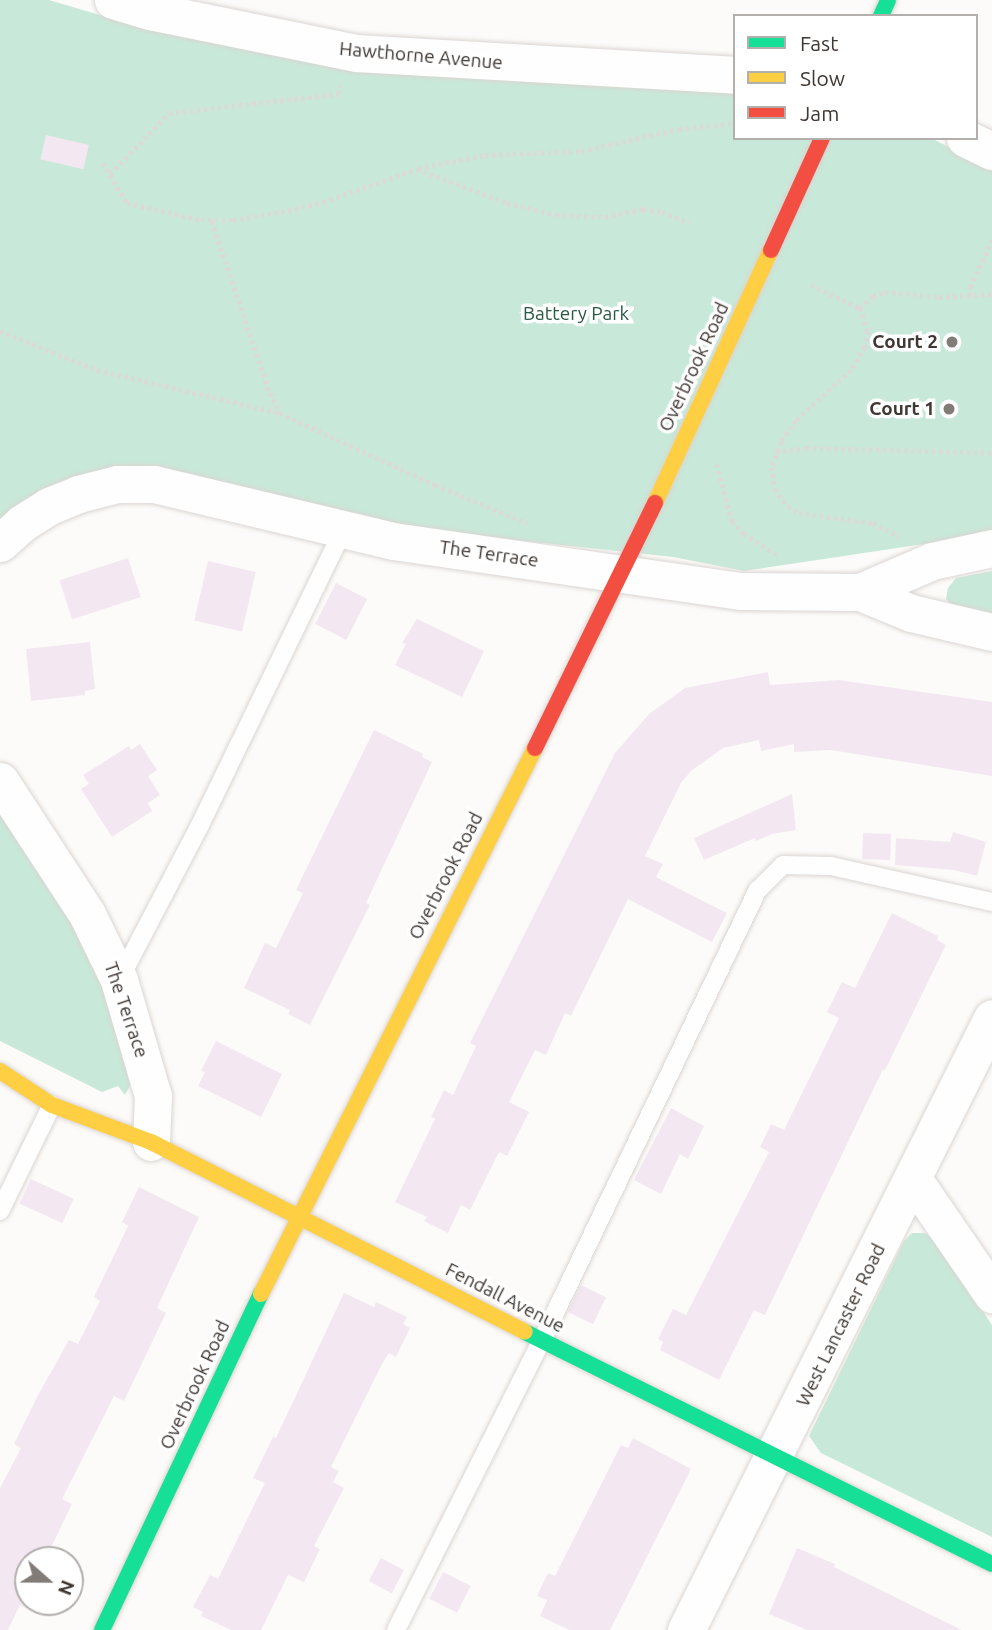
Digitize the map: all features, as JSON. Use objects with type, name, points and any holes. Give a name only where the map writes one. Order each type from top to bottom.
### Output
[{"type":"street","name":"Hawthorne Avenue","points":[[113,0],[153,6],[357,53],[733,75]]},
{"type":"street","name":"Overbrook Road","points":[[102,1630],[298,1218],[622,574],[821,140]]},
{"type":"street","points":[[969,140],[992,151]]},
{"type":"street","name":"The Terrace","points":[[0,543],[22,523],[49,506],[78,494],[117,484],[166,486],[393,541],[740,591],[860,592],[911,613],[992,632]]},
{"type":"street","points":[[860,592],[932,561],[992,548]]},
{"type":"street","name":"The Terrace","points":[[0,780],[88,914],[120,980],[153,1096],[151,1142]]},
{"type":"street","name":"West Lancaster Road","points":[[686,1630],[992,1018]]},
{"type":"street","name":"Fendall Avenue","points":[[0,1071],[52,1105],[151,1142],[992,1564]]},
{"type":"street","points":[[913,1179],[992,1294]]},
{"type":"lane","points":[[120,980],[199,827],[344,530]]},
{"type":"lane","points":[[396,1630],[542,1340],[758,890],[783,865],[831,866],[992,902]]},
{"type":"lane","points":[[0,1211],[52,1105]]},
{"type":"path","points":[[110,174],[169,113],[338,93],[340,82]]},
{"type":"path","points":[[103,163],[127,203],[212,221],[252,218],[323,202],[417,169],[485,155],[581,151],[679,129],[733,123]]},
{"type":"path","points":[[417,169],[507,203],[556,215],[605,216],[643,209],[662,212],[689,223]]},
{"type":"path","points":[[212,221],[270,393],[280,413]]},
{"type":"path","points":[[969,296],[970,287],[992,240]]},
{"type":"path","points":[[811,285],[860,308],[869,331],[859,358],[851,370],[796,421],[775,452],[772,467],[775,489],[788,506],[811,517],[873,523],[889,530],[904,543]]},
{"type":"path","points":[[860,308],[873,296],[885,292],[969,296],[992,294]]},
{"type":"path","points":[[0,331],[97,370],[280,413],[435,485],[530,524]]},
{"type":"path","points":[[775,452],[806,448],[992,453]]},
{"type":"path","points":[[717,464],[732,521],[744,534],[784,559]]},
{"type":"green space","name":"Battery Park","points":[[0,0],[49,0],[154,31],[359,68],[733,88],[733,140],[935,140],[992,169],[992,530],[924,544],[744,571],[673,557],[433,531],[159,473],[0,527]]},
{"type":"green space","points":[[992,571],[992,613],[953,607],[946,599],[948,588],[956,578]]},
{"type":"green space","points":[[0,802],[52,876],[104,988],[130,1071],[130,1086],[125,1095],[118,1086],[102,1092],[0,1041]]},
{"type":"green space","points":[[912,1233],[924,1233],[935,1239],[992,1325],[992,1537],[821,1453],[809,1436],[904,1241]]},
{"type":"building","points":[[46,135],[89,145],[83,169],[40,159]]},
{"type":"building","points":[[128,558],[141,597],[72,619],[60,580]]},
{"type":"building","points":[[208,561],[256,572],[242,631],[194,620]]},
{"type":"building","points":[[336,583],[367,599],[346,640],[315,624]]},
{"type":"building","points":[[417,619],[484,651],[462,697],[395,665],[406,644],[402,643]]},
{"type":"building","points":[[90,642],[95,689],[85,691],[85,695],[31,701],[26,649]]},
{"type":"building","points":[[768,672],[770,685],[838,680],[992,702],[992,776],[831,750],[794,752],[794,744],[761,751],[759,740],[723,748],[691,771],[681,783],[645,856],[663,864],[656,877],[727,913],[712,942],[628,899],[571,1016],[565,1013],[546,1055],[535,1050],[509,1102],[529,1112],[507,1156],[499,1152],[470,1210],[461,1205],[448,1233],[424,1221],[427,1217],[395,1202],[435,1119],[431,1117],[444,1090],[453,1095],[476,1046],[470,1043],[615,753],[649,714],[685,688]]},
{"type":"building","points":[[374,730],[423,754],[422,757],[432,762],[366,903],[370,905],[310,1025],[288,1014],[290,1010],[244,988],[265,943],[276,948],[303,893],[296,890]]},
{"type":"building","points":[[140,744],[157,770],[148,776],[160,795],[148,803],[152,811],[112,837],[81,789],[89,784],[83,775],[129,746],[131,750]]},
{"type":"building","points":[[792,794],[796,830],[772,834],[756,841],[755,838],[704,860],[694,838]]},
{"type":"building","points":[[953,832],[986,842],[977,876],[954,870],[895,865],[896,838],[950,842]]},
{"type":"building","points":[[863,833],[891,834],[890,860],[862,859]]},
{"type":"building","points":[[892,913],[938,936],[937,940],[946,945],[885,1070],[883,1069],[765,1315],[754,1310],[719,1380],[660,1350],[663,1342],[658,1339],[673,1309],[686,1315],[769,1152],[760,1147],[771,1124],[784,1130],[839,1018],[827,1012],[842,982],[855,988]]},
{"type":"building","points":[[216,1041],[282,1074],[261,1117],[198,1086],[205,1072],[201,1071]]},
{"type":"building","points":[[671,1108],[704,1126],[688,1159],[680,1154],[661,1194],[634,1180]]},
{"type":"building","points":[[31,1179],[74,1199],[62,1223],[20,1203]]},
{"type":"building","points":[[139,1187],[199,1217],[157,1308],[166,1313],[124,1401],[114,1396],[62,1499],[72,1504],[52,1546],[14,1546],[15,1616],[8,1630],[0,1630],[0,1488],[21,1448],[14,1444],[37,1397],[69,1340],[78,1344],[100,1301],[94,1297],[128,1226],[122,1222]]},
{"type":"building","points":[[581,1285],[606,1297],[593,1324],[568,1312]]},
{"type":"building","points":[[344,1293],[374,1307],[376,1302],[407,1317],[403,1324],[410,1328],[396,1357],[389,1353],[382,1364],[331,1467],[339,1471],[333,1482],[344,1488],[314,1546],[320,1549],[304,1582],[288,1575],[261,1630],[231,1630],[201,1616],[203,1612],[193,1607],[210,1575],[218,1579],[265,1483],[253,1478],[273,1437],[276,1438]]},
{"type":"building","points":[[633,1438],[691,1469],[610,1630],[569,1630],[540,1616],[547,1600],[537,1596],[548,1573],[555,1576],[621,1445],[628,1448]]},
{"type":"building","points":[[797,1548],[835,1564],[834,1567],[962,1630],[807,1630],[769,1614]]},
{"type":"building","points":[[381,1558],[404,1570],[392,1593],[369,1581]]},
{"type":"building","points":[[443,1572],[471,1586],[457,1613],[429,1599]]},
{"type":"traffic: fast","points":[[882,14],[888,0]]},
{"type":"traffic: fast","points":[[102,1630],[261,1294]]},
{"type":"traffic: fast","points":[[525,1332],[992,1564]]},
{"type":"traffic: slow","points":[[655,503],[771,250]]},
{"type":"traffic: slow","points":[[261,1294],[535,748]]},
{"type":"traffic: slow","points":[[0,1071],[52,1105],[151,1142],[525,1332]]},
{"type":"traffic: jam","points":[[771,250],[821,140]]},
{"type":"traffic: jam","points":[[535,748],[655,503]]},
{"type":"place","name":"Court 2","points":[[952,342]]},
{"type":"place","name":"Court 1","points":[[949,409]]}]
